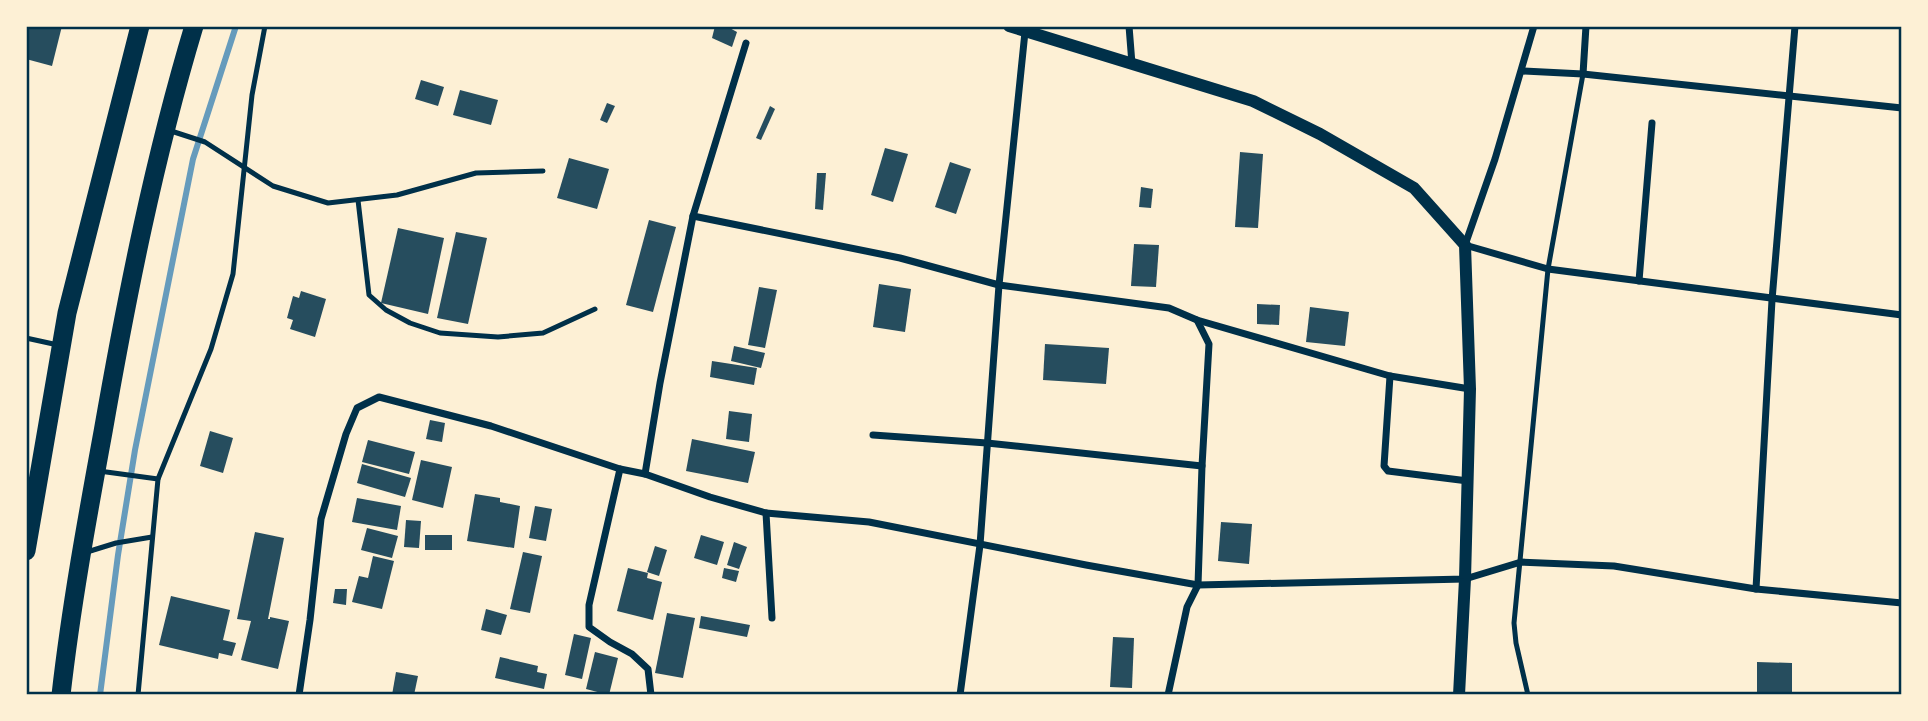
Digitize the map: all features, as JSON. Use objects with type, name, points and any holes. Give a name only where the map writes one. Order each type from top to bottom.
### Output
[{"type":"highway","points":[[26,551],[67,313],[140,26]]},
{"type":"highway","points":[[61,695],[82,554],[127,298],[165,129],[194,26]]},
{"type":"street","points":[[1009,26],[1253,101],[1320,134],[1413,188],[1465,245],[1548,269],[1902,316]]},
{"type":"street","points":[[1129,26],[1132,64]]},
{"type":"street","points":[[1459,695],[1470,389],[1465,245],[1495,159],[1534,26]]},
{"type":"street","points":[[1583,74],[1586,26]]},
{"type":"street","points":[[1756,589],[1772,299],[1795,26]]},
{"type":"street","points":[[960,695],[980,545],[999,285],[1025,32]]},
{"type":"street","points":[[645,474],[693,216],[746,43]]},
{"type":"street","points":[[1522,71],[1583,74],[1902,108]]},
{"type":"street","points":[[1639,281],[1652,123]]},
{"type":"street","points":[[693,216],[900,258],[999,285],[1169,308],[1196,320],[1390,376],[1470,389]]},
{"type":"street","points":[[1168,695],[1187,607],[1198,585],[1209,344],[1196,320]]},
{"type":"street","points":[[1390,376],[1385,469],[1468,481]]},
{"type":"street","points":[[299,695],[321,519],[346,434],[357,408],[379,397],[491,426],[766,513],[869,522],[1198,585],[1465,579],[1521,562],[1614,566],[1756,589],[1902,603]]},
{"type":"street","points":[[873,435],[987,443],[1202,466]]},
{"type":"street","points":[[620,469],[589,605],[589,627],[632,654],[648,669],[650,695]]},
{"type":"street","points":[[766,513],[772,618]]},
{"type":"lane","points":[[138,695],[158,480],[212,349],[233,274],[252,94],[265,26]]},
{"type":"lane","points":[[1528,695],[1514,623],[1548,269],[1583,74]]},
{"type":"lane","points":[[165,129],[205,142],[273,186],[328,203],[397,195],[476,173],[543,171]]},
{"type":"lane","points":[[358,200],[369,295],[386,310],[410,323],[440,333],[498,337],[543,333],[595,309]]},
{"type":"lane","points":[[26,338],[61,346]]},
{"type":"lane","points":[[96,470],[158,480]]},
{"type":"lane","points":[[82,554],[116,543],[152,537]]},
{"type":"building","points":[[26,26],[62,26],[52,66],[26,59]]},
{"type":"building","points":[[715,26],[726,26],[737,32],[732,47],[712,38]]},
{"type":"building","points":[[421,80],[444,87],[438,106],[415,99]]},
{"type":"building","points":[[460,90],[498,100],[491,125],[453,115]]},
{"type":"building","points":[[607,103],[615,106],[607,123],[600,120]]},
{"type":"building","points":[[770,106],[775,109],[761,140],[756,138]]},
{"type":"building","points":[[885,148],[908,154],[893,202],[871,195]]},
{"type":"building","points":[[1240,152],[1263,154],[1258,228],[1235,227]]},
{"type":"building","points":[[569,158],[609,169],[597,209],[557,198]]},
{"type":"building","points":[[950,162],[971,169],[956,214],[935,207]]},
{"type":"building","points":[[817,173],[826,173],[823,210],[815,209]]},
{"type":"building","points":[[1141,187],[1153,189],[1151,208],[1139,207]]},
{"type":"building","points":[[649,220],[676,227],[653,312],[626,305]]},
{"type":"building","points":[[398,228],[444,238],[428,314],[381,303]]},
{"type":"building","points":[[456,232],[487,238],[468,324],[437,318]]},
{"type":"building","points":[[1134,244],[1159,245],[1156,287],[1131,286]]},
{"type":"building","points":[[879,284],[911,289],[905,332],[873,327]]},
{"type":"building","points":[[759,287],[777,290],[765,348],[748,345]]},
{"type":"building","points":[[301,291],[326,299],[315,337],[290,329],[293,320],[287,318],[293,296],[299,298]]},
{"type":"building","points":[[1257,304],[1280,305],[1279,325],[1257,324]]},
{"type":"building","points":[[1310,307],[1349,312],[1345,346],[1306,342]]},
{"type":"building","points":[[1045,344],[1109,348],[1106,384],[1043,380]]},
{"type":"building","points":[[734,346],[765,353],[761,368],[731,361]]},
{"type":"building","points":[[712,361],[757,368],[754,385],[710,377]]},
{"type":"building","points":[[729,411],[752,414],[749,442],[726,439]]},
{"type":"building","points":[[430,420],[445,423],[442,442],[426,439]]},
{"type":"building","points":[[210,431],[233,438],[223,473],[200,466]]},
{"type":"building","points":[[692,439],[755,452],[748,483],[686,471]]},
{"type":"building","points":[[368,440],[415,452],[409,474],[362,462]]},
{"type":"building","points":[[421,460],[452,467],[443,508],[412,500]]},
{"type":"building","points":[[362,464],[411,478],[405,497],[357,483]]},
{"type":"building","points":[[475,494],[500,498],[500,502],[520,506],[514,548],[467,541]]},
{"type":"building","points":[[357,498],[401,506],[397,530],[352,522]]},
{"type":"building","points":[[535,506],[552,509],[546,541],[529,538]]},
{"type":"building","points":[[406,520],[421,521],[419,548],[404,547]]},
{"type":"building","points":[[1221,522],[1252,524],[1249,564],[1218,561]]},
{"type":"building","points":[[367,528],[398,536],[392,558],[361,550]]},
{"type":"building","points":[[255,532],[284,538],[268,619],[270,617],[289,621],[278,669],[241,660],[251,621],[237,619]]},
{"type":"building","points":[[425,535],[452,535],[452,550],[425,550]]},
{"type":"building","points":[[701,535],[724,542],[717,565],[694,558]]},
{"type":"building","points":[[734,542],[747,547],[739,569],[727,565]]},
{"type":"building","points":[[655,546],[667,550],[659,576],[647,572]]},
{"type":"building","points":[[523,552],[542,556],[530,613],[510,609]]},
{"type":"building","points":[[373,556],[394,561],[382,609],[352,602],[359,576],[368,578]]},
{"type":"building","points":[[628,568],[648,573],[647,578],[662,582],[653,620],[617,611]]},
{"type":"building","points":[[724,568],[739,571],[736,582],[722,578]]},
{"type":"building","points":[[335,589],[347,589],[346,605],[333,603]]},
{"type":"building","points":[[171,596],[230,610],[223,640],[236,643],[232,656],[219,653],[218,659],[159,645]]},
{"type":"building","points":[[486,609],[507,615],[501,635],[481,630]]},
{"type":"building","points":[[667,613],[695,618],[683,678],[655,673]]},
{"type":"building","points":[[701,616],[750,625],[747,637],[699,628]]},
{"type":"building","points":[[574,634],[591,638],[582,679],[565,675]]},
{"type":"building","points":[[1113,637],[1134,638],[1132,688],[1110,687]]},
{"type":"building","points":[[595,652],[618,658],[609,695],[586,689]]},
{"type":"building","points":[[500,657],[538,666],[537,672],[547,674],[544,689],[495,678]]},
{"type":"building","points":[[1757,662],[1792,663],[1792,695],[1757,695]]},
{"type":"building","points":[[396,672],[418,676],[414,695],[392,695]]},
{"type":"waterway","points":[[100,695],[135,450],[193,159],[236,26]]}]
